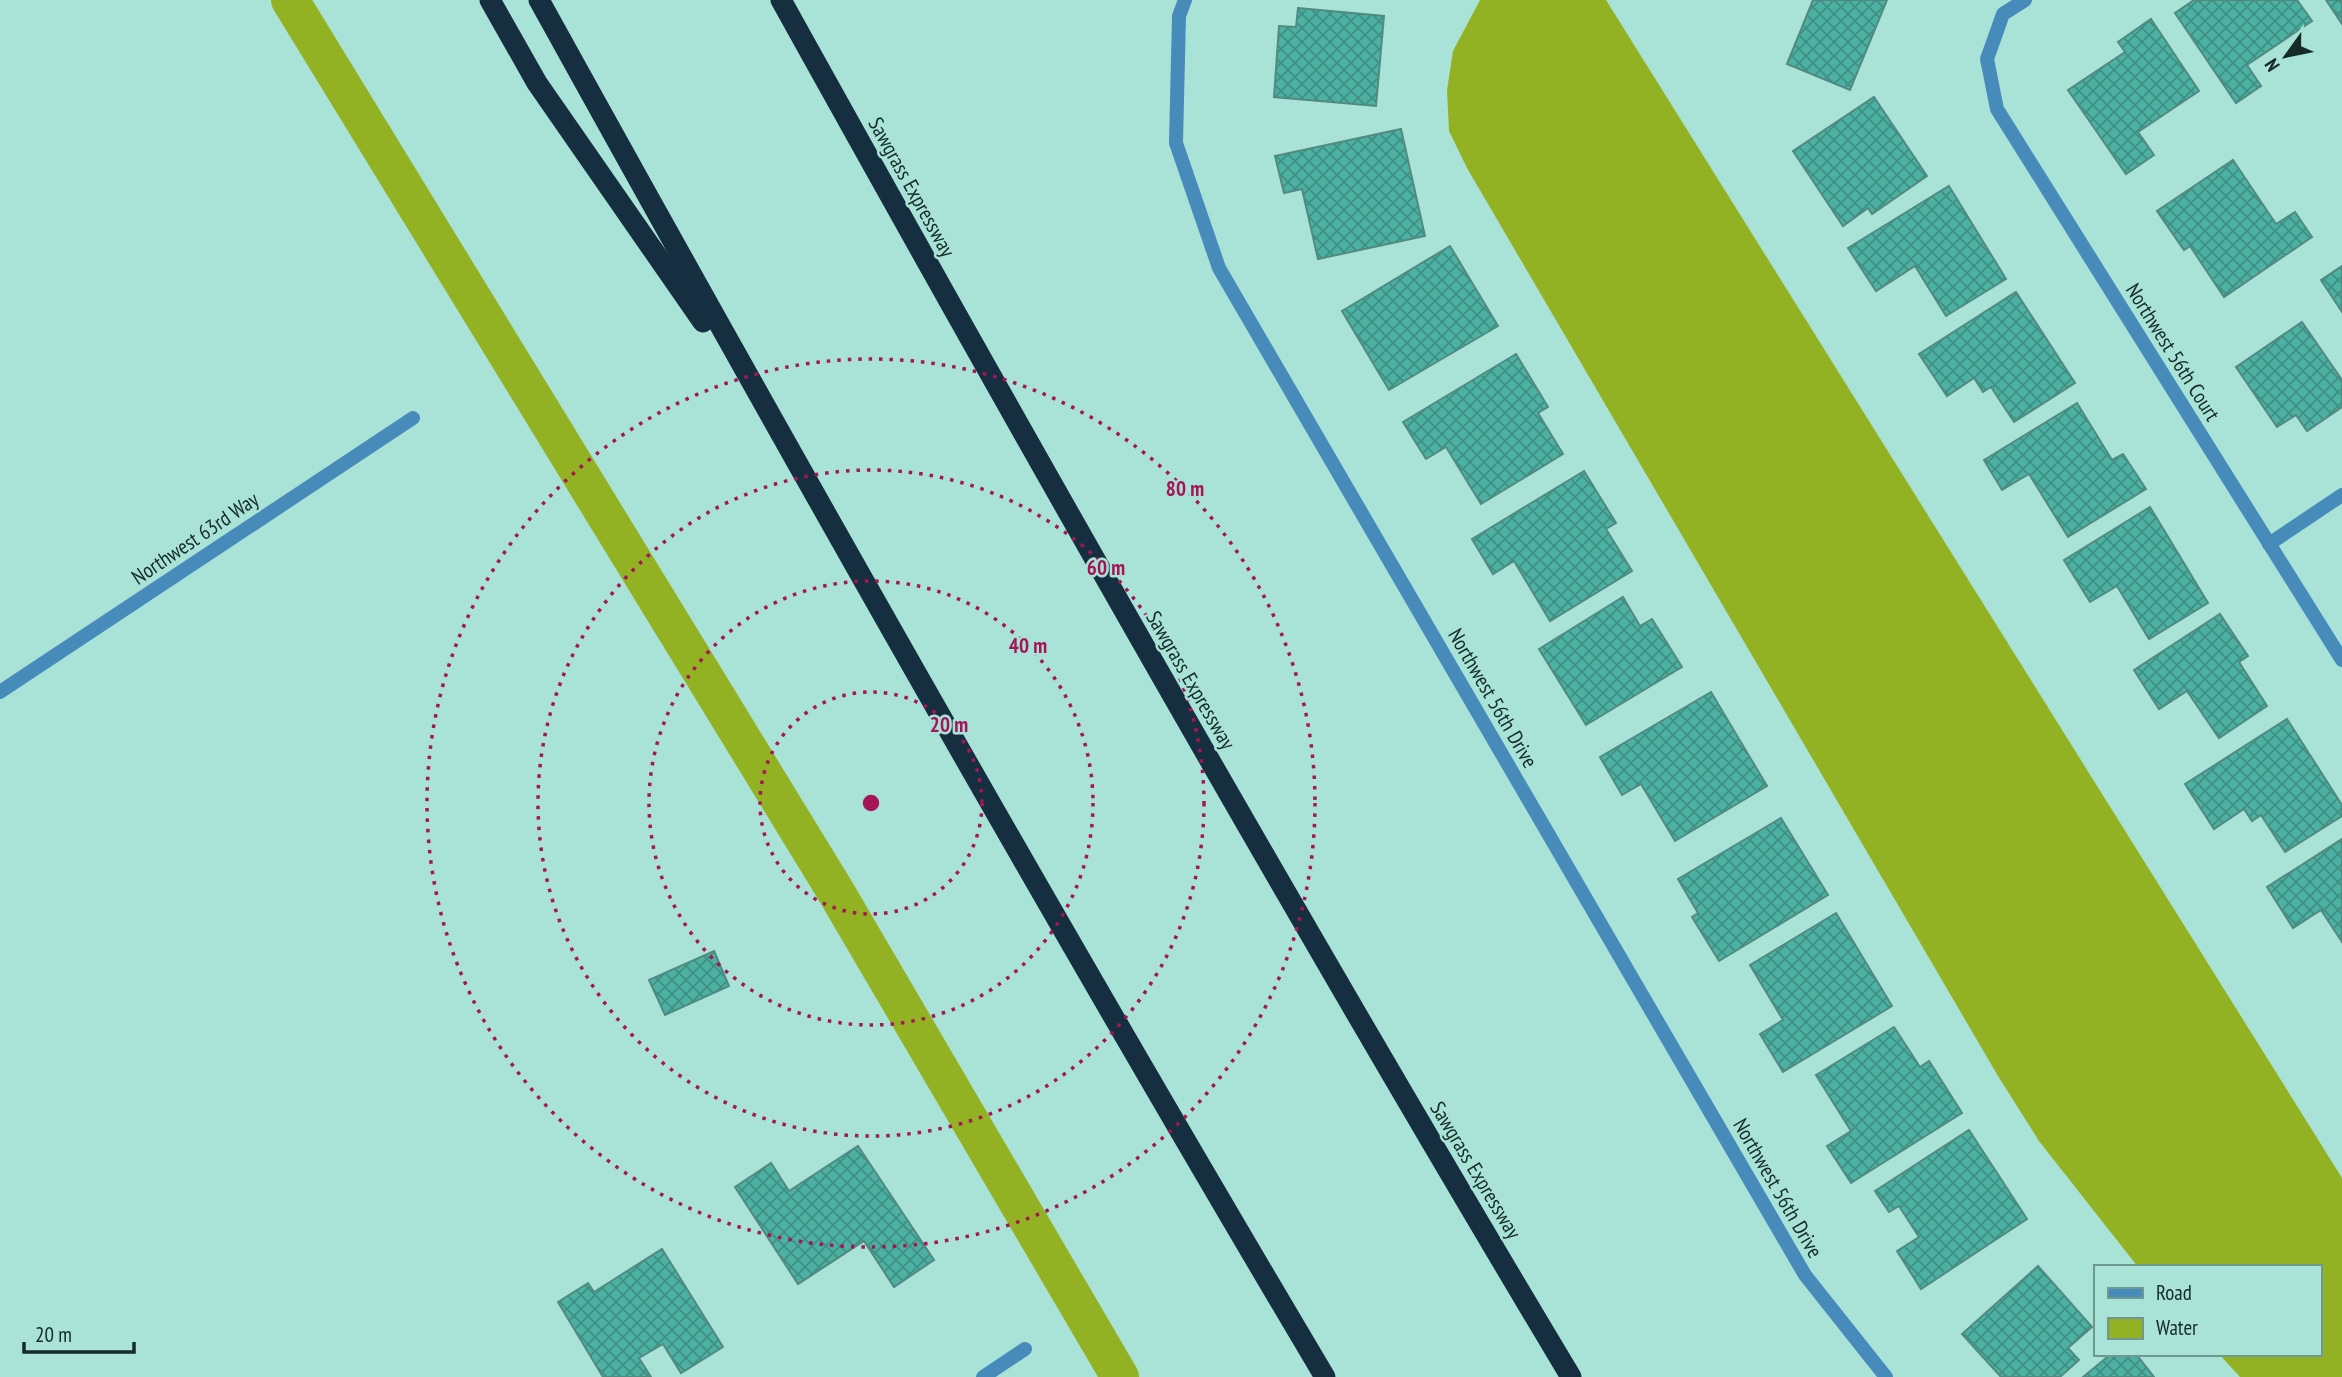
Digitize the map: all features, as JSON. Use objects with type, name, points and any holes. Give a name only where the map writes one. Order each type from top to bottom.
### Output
[{"type":"highway","points":[[490,0],[537,83],[772,421]]},
{"type":"highway","points":[[539,0],[772,421],[1073,950],[1325,1377]]},
{"type":"highway","name":"Sawgrass Expressway","points":[[780,0],[1116,599],[1404,1096],[1571,1377]]},
{"type":"street","name":"Northwest 56th Drive","points":[[1185,0],[1179,16],[1176,143],[1219,268],[1805,1275],[1886,1377]]},
{"type":"street","name":"Northwest 56th Court","points":[[2025,0],[2003,15],[1987,59],[1997,109],[2342,660]]},
{"type":"street","name":"Northwest 63rd Way","points":[[0,692],[413,418]]},
{"type":"street","points":[[2269,544],[2342,495]]},
{"type":"street","points":[[983,1377],[1025,1349]]},
{"type":"water","points":[[1480,0],[1606,0],[2342,1178],[2342,1377],[2240,1377],[2221,1356],[2321,1356],[2321,1265],[2136,1265],[2039,1141],[1998,1076],[1467,168],[1449,131],[1447,90],[1453,51]]},
{"type":"building","points":[[1813,0],[1887,0],[1850,90],[1787,64]]},
{"type":"building","points":[[2194,0],[2297,0],[2312,21],[2247,65],[2261,86],[2236,103],[2175,13]]},
{"type":"building","points":[[2326,0],[2342,0],[2342,24]]},
{"type":"building","points":[[1298,8],[1384,16],[1376,106],[1274,97],[1279,26],[1296,27]]},
{"type":"building","points":[[2151,19],[2199,91],[2138,132],[2154,155],[2126,174],[2068,90],[2125,52],[2118,42]]},
{"type":"building","points":[[1874,97],[1927,176],[1872,214],[1868,208],[1843,226],[1793,151]]},
{"type":"building","points":[[1401,129],[1425,236],[1318,259],[1302,189],[1284,193],[1275,156]]},
{"type":"building","points":[[2233,160],[2276,224],[2295,212],[2312,237],[2224,297],[2190,246],[2184,250],[2157,211]]},
{"type":"building","points":[[1949,186],[2006,279],[1946,316],[1915,266],[1876,291],[1848,248]]},
{"type":"building","points":[[1450,246],[1498,326],[1389,390],[1342,311]]},
{"type":"building","points":[[2342,266],[2342,312],[2321,280]]},
{"type":"building","points":[[2016,292],[2075,383],[2014,422],[1991,387],[1983,392],[1974,378],[1947,396],[1919,354]]},
{"type":"building","points":[[2302,322],[2342,380],[2342,407],[2307,431],[2296,415],[2277,427],[2236,367]]},
{"type":"building","points":[[1516,354],[1548,407],[1538,413],[1563,454],[1481,504],[1446,447],[1426,459],[1403,422]]},
{"type":"building","points":[[2077,403],[2112,460],[2123,454],[2146,489],[2068,537],[2029,474],[2002,490],[1984,460]]},
{"type":"building","points":[[1584,471],[1616,523],[1606,529],[1632,571],[1550,621],[1514,561],[1493,574],[1472,539]]},
{"type":"building","points":[[2150,507],[2208,603],[2149,639],[2117,586],[2090,602],[2064,560]]},
{"type":"building","points":[[1623,597],[1640,626],[1652,619],[1682,667],[1586,725],[1539,649]]},
{"type":"building","points":[[2220,614],[2248,656],[2239,662],[2267,706],[2219,738],[2187,691],[2159,709],[2134,670]]},
{"type":"building","points":[[1711,692],[1767,786],[1675,841],[1641,784],[1622,795],[1600,757]]},
{"type":"building","points":[[2287,719],[2342,805],[2342,816],[2285,852],[2261,815],[2252,821],[2244,809],[2214,829],[2185,784]]},
{"type":"building","points":[[1781,818],[1828,895],[1719,961],[1692,917],[1698,913],[1678,879]]},
{"type":"building","points":[[2342,839],[2342,942],[2321,910],[2293,928],[2267,887]]},
{"type":"building","points":[[1836,913],[1892,1006],[1783,1072],[1760,1034],[1783,1020],[1750,965]]},
{"type":"building","points":[[714,951],[729,986],[665,1015],[649,980]]},
{"type":"building","points":[[1894,1027],[1920,1067],[1929,1061],[1962,1113],[1851,1183],[1827,1146],[1851,1131],[1816,1075]]},
{"type":"building","points":[[1969,1130],[2027,1219],[1921,1289],[1897,1251],[1919,1237],[1899,1206],[1889,1212],[1875,1191]]},
{"type":"building","points":[[858,1146],[934,1260],[894,1287],[864,1241],[798,1284],[735,1187],[771,1163],[789,1191]]},
{"type":"building","points":[[662,1249],[723,1347],[681,1373],[663,1344],[639,1358],[651,1377],[603,1377],[558,1302],[588,1283],[594,1292]]},
{"type":"building","points":[[2038,1266],[2092,1327],[2068,1348],[2079,1360],[2060,1377],[2001,1377],[1962,1334]]},
{"type":"building","points":[[2109,1356],[2138,1356],[2154,1377],[2083,1377]]},
{"type":"waterway","points":[[290,0],[836,892],[1120,1377]]}]
